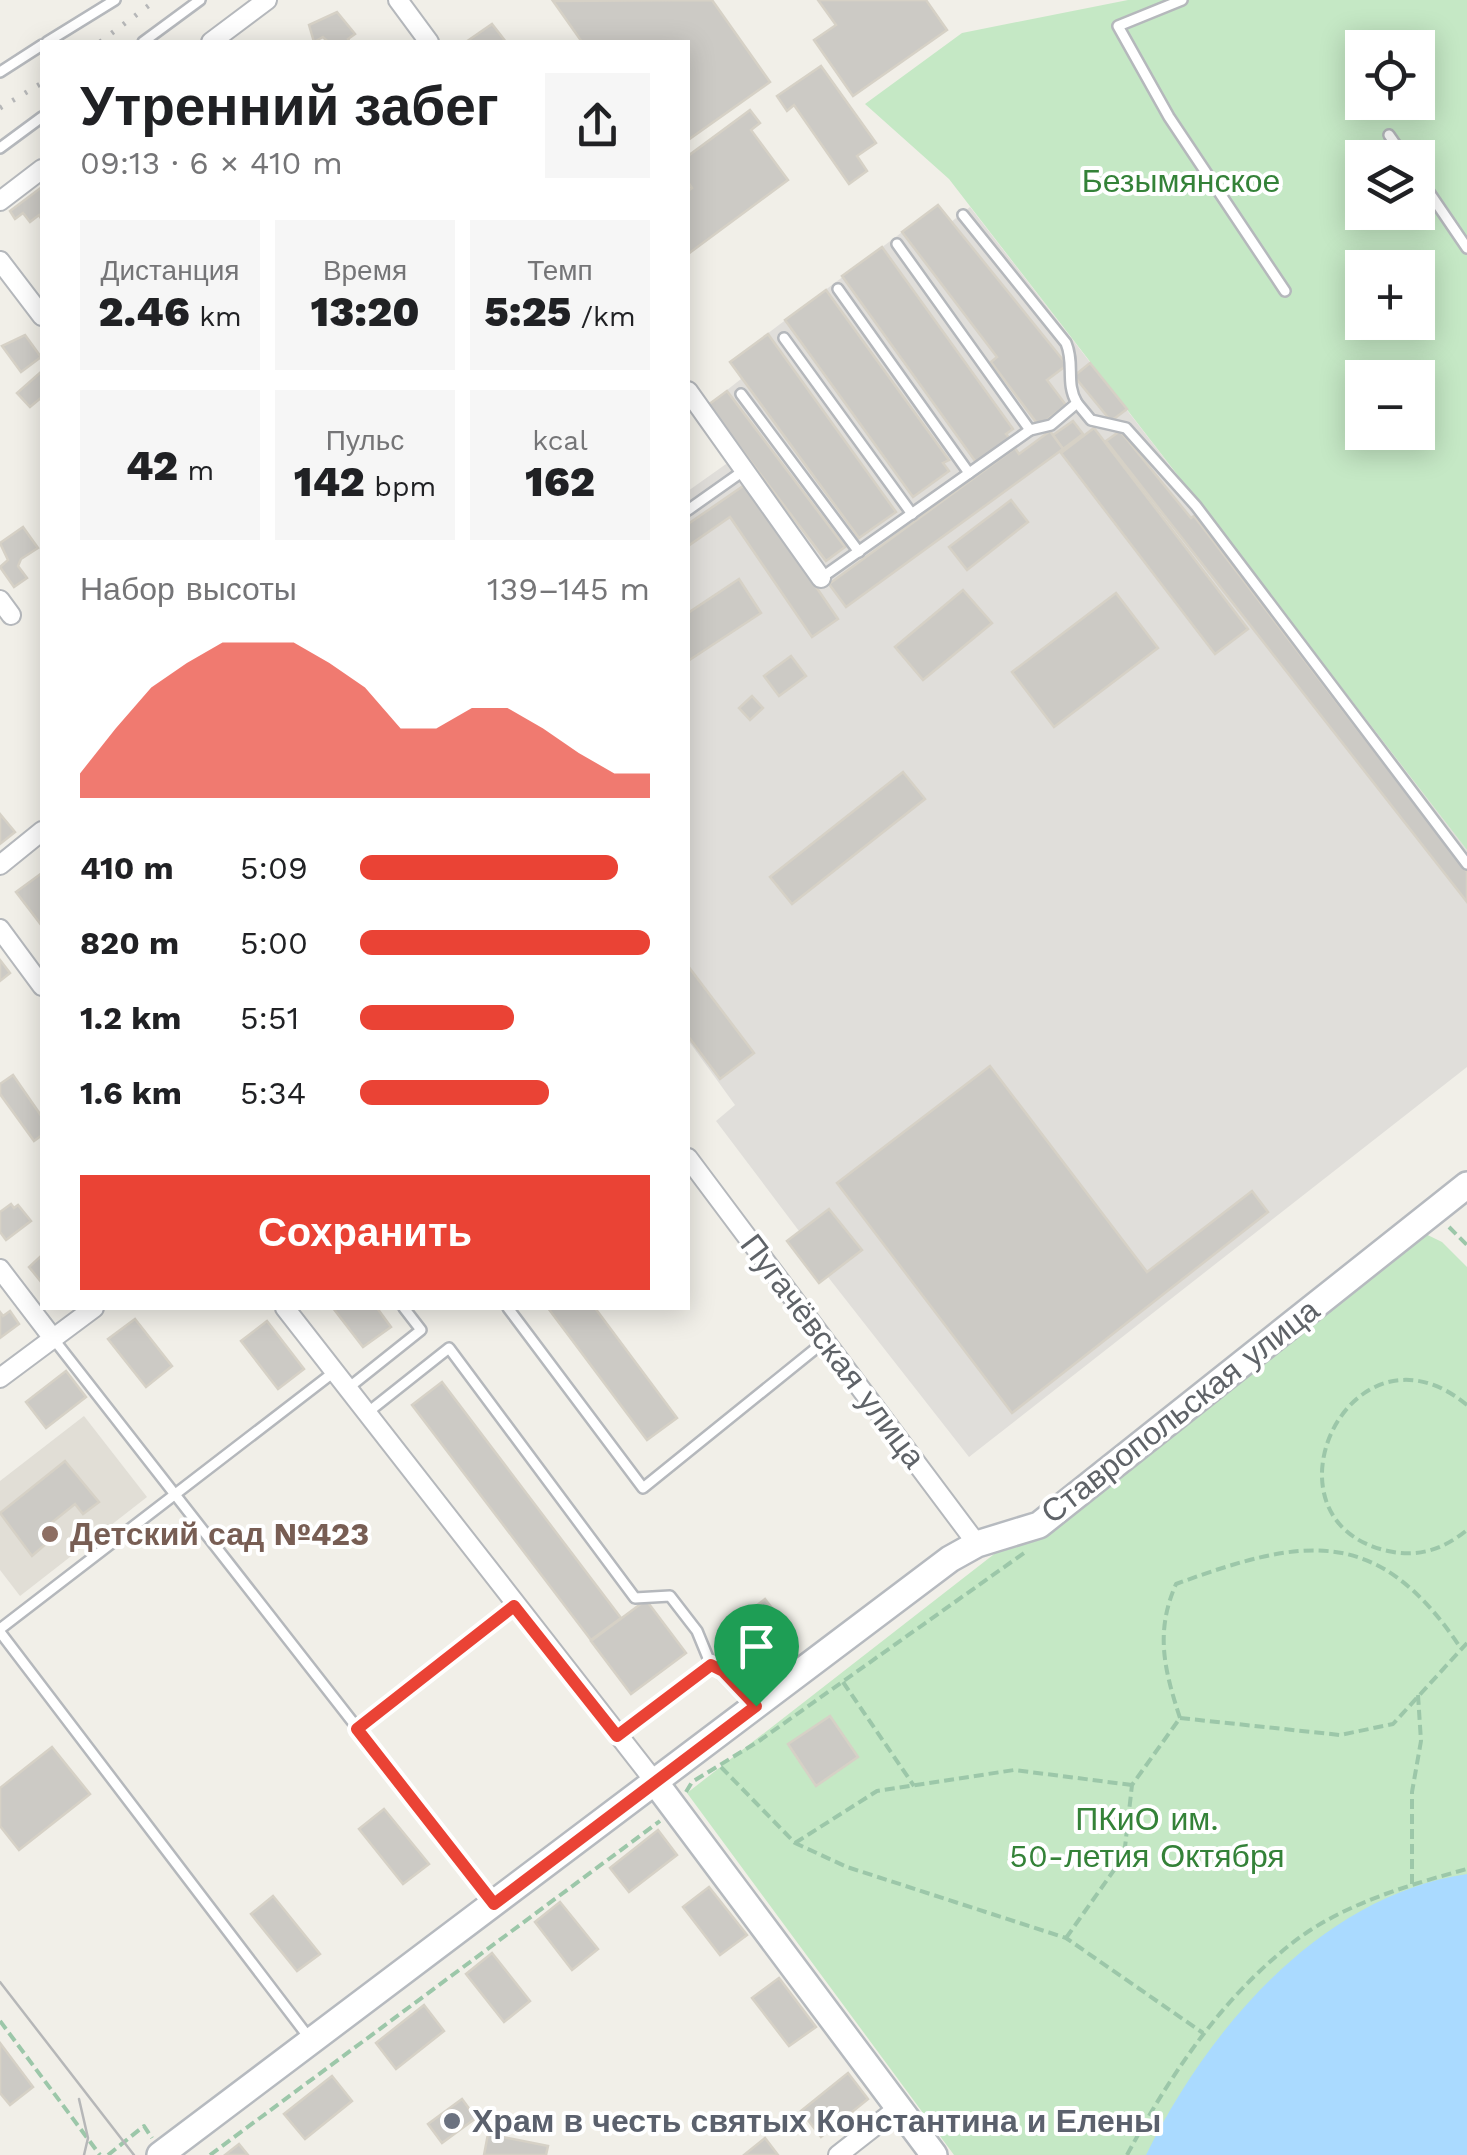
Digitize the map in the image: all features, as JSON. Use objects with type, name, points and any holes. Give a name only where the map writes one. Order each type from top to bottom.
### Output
[{"type":"street","points":[[398,0],[428,40]]},
{"type":"street","points":[[213,40],[255,4]]},
{"type":"street","points":[[0,201],[40,171]]},
{"type":"street","points":[[0,261],[40,313]]},
{"type":"street","points":[[690,394],[821,578]]},
{"type":"street","points":[[0,865],[40,834]]},
{"type":"street","points":[[0,930],[40,983]]},
{"type":"street","name":"Пугачёвская улица","points":[[690,1161],[978,1544]]},
{"type":"street","name":"Ставропольская улица","points":[[161,2154],[950,1559],[978,1544],[1039,1525],[1467,1185]]},
{"type":"street","points":[[0,1269],[52,1337]]},
{"type":"street","points":[[0,1378],[91,1310]]},
{"type":"street","points":[[287,1310],[676,1809],[934,2155]]},
{"type":"street","points":[[838,2155],[898,2108]]},
{"type":"lane","points":[[51,40],[115,0]]},
{"type":"lane","points":[[145,40],[200,0]]},
{"type":"lane","points":[[1182,0],[1118,26],[1168,117],[1285,292]]},
{"type":"lane","points":[[0,72],[40,47]]},
{"type":"lane","points":[[0,148],[40,118]]},
{"type":"lane","points":[[1389,135],[1392,140]]},
{"type":"lane","points":[[1435,201],[1467,248]]},
{"type":"lane","points":[[964,215],[1066,343],[1073,359],[1069,389],[1076,403],[1091,420],[1126,428],[1196,506],[1467,864]]},
{"type":"lane","points":[[898,244],[1030,430]]},
{"type":"lane","points":[[838,289],[969,474]]},
{"type":"lane","points":[[784,338],[912,514]]},
{"type":"lane","points":[[741,394],[859,552]]},
{"type":"lane","points":[[821,578],[1030,430],[1051,425],[1076,403]]},
{"type":"lane","points":[[690,509],[746,469]]},
{"type":"lane","points":[[347,1389],[420,1330],[405,1310]]},
{"type":"lane","points":[[510,1310],[643,1488],[825,1341]]},
{"type":"lane","points":[[52,1337],[494,1904]]},
{"type":"lane","points":[[366,1412],[449,1348],[635,1598],[670,1596],[697,1631],[711,1665],[723,1671],[756,1706]]},
{"type":"lane","points":[[311,2041],[0,1630],[334,1372]]},
{"type":"lane","points":[[357,1729],[514,1606]]},
{"type":"lane","points":[[617,1736],[711,1665]]},
{"type":"path","points":[[1434,1211],[1467,1245]]},
{"type":"path","points":[[1467,1406],[1434,1386],[1398,1382],[1364,1393],[1338,1417],[1323,1450],[1323,1486],[1338,1518],[1372,1546],[1416,1554],[1451,1542],[1467,1530]]},
{"type":"path","points":[[1367,1557],[1372,1546]]},
{"type":"path","points":[[1180,1718],[1167,1677],[1163,1614],[1176,1584],[1232,1564],[1310,1548],[1367,1557],[1438,1614],[1460,1647]]},
{"type":"path","points":[[210,2155],[676,1809],[692,1782],[843,1682],[1024,1554]]},
{"type":"path","points":[[1180,1718],[1340,1735],[1393,1724],[1467,1643]]},
{"type":"path","points":[[843,1682],[914,1786]]},
{"type":"path","points":[[1412,1885],[1412,1792],[1421,1742],[1418,1695]]},
{"type":"path","points":[[1066,1938],[1124,1856],[1132,1785],[1180,1718]]},
{"type":"path","points":[[720,1765],[796,1843],[847,1867],[1066,1938],[1202,2034]]},
{"type":"path","points":[[796,1843],[877,1791],[1014,1770],[1132,1785]]},
{"type":"path","points":[[1127,2155],[1202,2034],[1293,1942],[1412,1885],[1467,1870]]},
{"type":"path","points":[[0,2021],[100,2155]]},
{"type":"path","points":[[108,2155],[144,2126],[161,2154]]},
{"type":"shaded area","points":[[938,205],[951,222],[970,207],[1467,850],[1467,1067],[969,1457],[828,1277],[819,1283],[787,1241],[799,1231],[716,1121],[735,1105],[690,1043],[690,490],[743,452],[708,405],[741,379],[730,362]]},
{"type":"shaded area","name":"Детский сад №423","points":[[84,1416],[147,1497],[20,1596],[0,1570],[0,1481]]},
{"type":"green space","name":"Безымянское","points":[[1128,0],[1467,0],[1467,850],[949,179],[865,104],[962,33]]},
{"type":"green space","name":"ПКиО им. 50-летия Октября","points":[[1403,1223],[1442,1242],[1467,1267],[1467,2155],[954,2155],[687,1793],[1196,1397]]},
{"type":"water","points":[[1467,1874],[1467,2155],[1146,2155],[1202,2061],[1236,2017],[1317,1939],[1364,1909],[1414,1887]]},
{"type":"building","points":[[712,0],[770,82],[690,139],[690,40],[581,40],[553,1]]},
{"type":"building","points":[[818,0],[926,0],[947,30],[853,96],[814,40],[836,25]]},
{"type":"building","points":[[337,12],[355,34],[349,40],[313,40],[309,25]]},
{"type":"building","points":[[492,24],[504,40],[469,40]]},
{"type":"building","points":[[821,66],[876,143],[857,156],[867,171],[849,184],[794,105],[787,111],[777,96]]},
{"type":"building","points":[[750,110],[760,123],[751,130],[788,180],[690,253],[690,155]]},
{"type":"building","points":[[40,188],[40,217],[30,222],[23,213],[15,219],[10,211]]},
{"type":"building","points":[[938,205],[1067,365],[1047,380],[1066,405],[1039,426],[991,362],[997,357],[902,232]]},
{"type":"building","points":[[882,247],[1013,429],[1006,434],[1012,441],[978,465],[842,276]]},
{"type":"building","points":[[826,290],[949,460],[943,463],[949,471],[913,497],[785,320]]},
{"type":"building","points":[[768,334],[896,512],[859,538],[730,362]]},
{"type":"building","points":[[25,335],[40,358],[21,372],[2,346]]},
{"type":"building","points":[[1090,363],[1127,409],[1111,421],[1074,376]]},
{"type":"building","points":[[40,373],[40,399],[30,407],[17,393]]},
{"type":"building","points":[[727,391],[845,547],[826,561],[708,405]]},
{"type":"building","points":[[1073,421],[1083,434],[1063,449],[1053,435]]},
{"type":"building","points":[[1094,428],[1248,629],[1215,654],[1061,453]]},
{"type":"building","points":[[1050,431],[1063,449],[846,607],[829,584],[1015,448],[1019,454]]},
{"type":"building","points":[[1120,431],[1191,518],[1194,516],[1467,872],[1467,902],[1106,441]]},
{"type":"building","points":[[746,484],[838,619],[812,637],[730,517],[690,545],[690,523]]},
{"type":"building","points":[[1011,500],[1028,522],[967,570],[949,547]]},
{"type":"building","points":[[23,527],[38,548],[21,559],[18,566],[27,578],[14,587],[0,567],[8,560],[0,543]]},
{"type":"building","points":[[739,579],[761,613],[690,660],[690,612]]},
{"type":"building","points":[[963,590],[992,623],[923,680],[895,647]]},
{"type":"building","points":[[1116,593],[1158,648],[1054,727],[1012,672]]},
{"type":"building","points":[[791,656],[806,676],[779,696],[764,676]]},
{"type":"building","points":[[752,696],[763,708],[750,720],[739,708]]},
{"type":"building","points":[[903,772],[925,799],[792,904],[770,877]]},
{"type":"building","points":[[0,814],[15,832],[0,844]]},
{"type":"building","points":[[40,874],[40,923],[16,892]]},
{"type":"building","points":[[0,960],[10,973],[0,981]]},
{"type":"building","points":[[690,969],[754,1053],[720,1079],[690,1039]]},
{"type":"building","points":[[990,1066],[1147,1272],[1252,1191],[1268,1212],[1012,1413],[837,1183]]},
{"type":"building","points":[[13,1075],[40,1114],[40,1136],[34,1141],[0,1094],[0,1084]]},
{"type":"building","points":[[11,1204],[14,1208],[18,1205],[31,1221],[6,1240],[0,1232],[0,1212]]},
{"type":"building","points":[[829,1209],[862,1250],[819,1283],[787,1241]]},
{"type":"building","points":[[40,1257],[40,1281],[29,1267]]},
{"type":"building","points":[[335,1310],[378,1310],[391,1327],[363,1347]]},
{"type":"building","points":[[550,1310],[596,1310],[677,1418],[647,1440]]},
{"type":"building","points":[[10,1311],[19,1324],[0,1338],[0,1312],[3,1316]]},
{"type":"building","points":[[135,1319],[172,1366],[146,1387],[108,1339]]},
{"type":"building","points":[[267,1321],[304,1369],[278,1389],[241,1341]]},
{"type":"building","points":[[66,1371],[86,1397],[46,1428],[26,1402]]},
{"type":"building","points":[[442,1382],[621,1618],[591,1640],[412,1405]]},
{"type":"building","points":[[65,1461],[99,1502],[83,1514],[75,1504],[40,1532],[48,1542],[32,1556],[0,1513]]},
{"type":"building","points":[[765,1599],[785,1625],[737,1662],[717,1636]]},
{"type":"building","points":[[646,1600],[686,1653],[631,1694],[591,1641]]},
{"type":"building","points":[[830,1716],[858,1757],[816,1786],[788,1744]]},
{"type":"building","points":[[52,1747],[90,1794],[19,1850],[0,1826],[0,1788]]},
{"type":"building","points":[[384,1809],[429,1864],[403,1884],[359,1829]]},
{"type":"building","points":[[658,1830],[677,1855],[629,1892],[610,1868]]},
{"type":"building","points":[[709,1887],[747,1935],[720,1955],[683,1907]]},
{"type":"building","points":[[273,1896],[320,1954],[297,1971],[251,1914]]},
{"type":"building","points":[[560,1902],[598,1949],[572,1970],[535,1922]]},
{"type":"building","points":[[492,1953],[530,2001],[504,2022],[466,1974]]},
{"type":"building","points":[[779,1978],[816,2027],[789,2046],[752,1998]]},
{"type":"building","points":[[424,2005],[444,2031],[396,2069],[376,2043]]},
{"type":"building","points":[[0,2043],[33,2087],[10,2105],[0,2093]]},
{"type":"building","points":[[848,2073],[868,2099],[821,2137],[801,2111]]},
{"type":"building","points":[[332,2076],[352,2101],[305,2139],[284,2114]]},
{"type":"building","name":"Храм в честь святых Константина и Елены","points":[[462,2099],[476,2118],[442,2143],[428,2124]]},
{"type":"building","points":[[488,2134],[548,2146],[546,2155],[484,2155]]},
{"type":"building","points":[[765,2138],[778,2155],[744,2155]]},
{"type":"building","points":[[239,2144],[248,2155],[225,2155]]},
{"type":"tram line","points":[[0,1982],[134,2155]]},
{"type":"tram line","points":[[79,2099],[88,2138],[84,2155]]},
{"type":"railway","points":[[103,40],[156,0]]},
{"type":"railway","points":[[0,108],[40,84]]},
{"type":"place","name":"Детский сад №423","points":[[50,1534]]},
{"type":"place","name":"Храм в честь святых Константина и Елены","points":[[452,2121]]},
{"type":"route","points":[[514,1606],[617,1736],[711,1665],[723,1671],[756,1706],[494,1904],[357,1729],[514,1606]]}]
